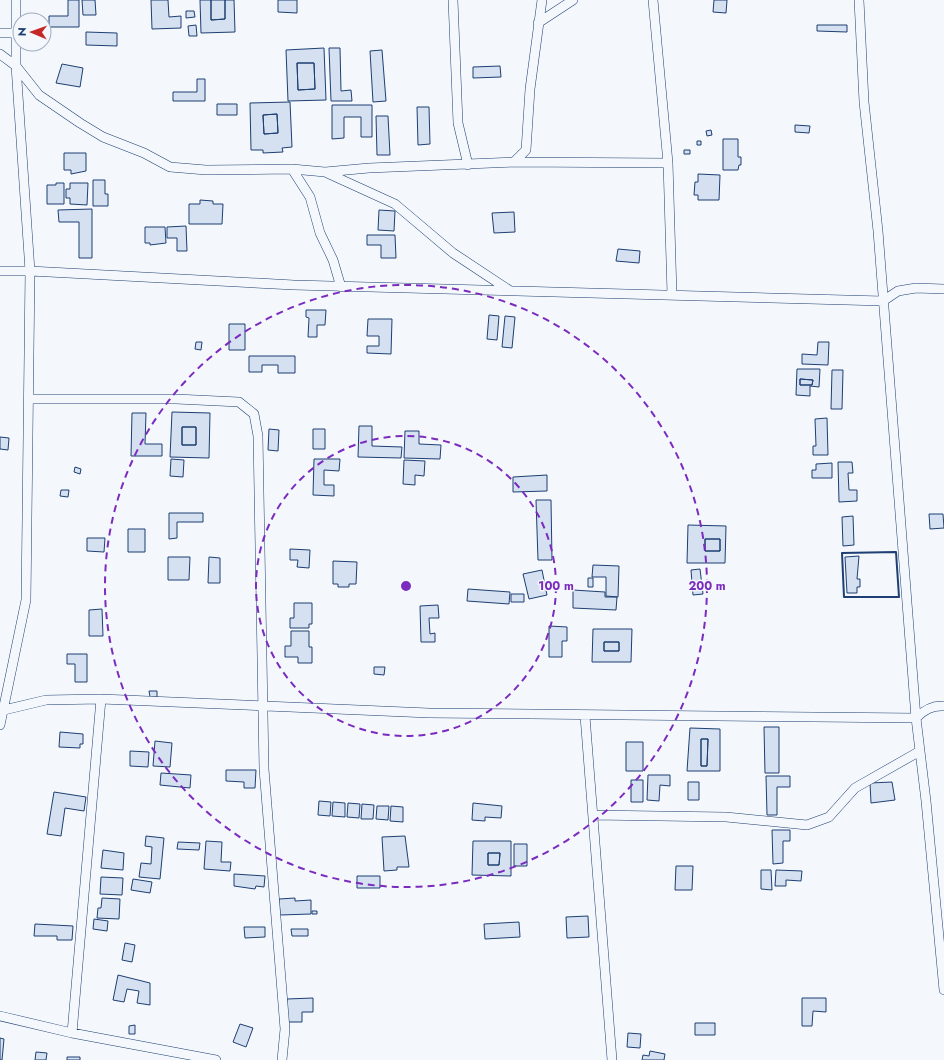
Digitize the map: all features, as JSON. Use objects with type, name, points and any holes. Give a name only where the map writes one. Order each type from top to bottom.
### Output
[{"type":"street","points":[[16,0],[17,12]]},
{"type":"street","points":[[453,0],[458,123],[468,166]]},
{"type":"street","points":[[514,162],[526,150],[538,23],[542,0]]},
{"type":"street","points":[[538,23],[573,0]]},
{"type":"street","points":[[653,0],[668,163],[672,294]]},
{"type":"street","points":[[858,0],[864,102],[878,231],[916,718],[944,990]]},
{"type":"street","points":[[0,33],[12,33]]},
{"type":"street","points":[[0,725],[1,710],[26,600],[30,271],[16,66],[17,52]]},
{"type":"street","points":[[0,54],[16,66],[39,95],[80,123],[103,137],[144,152],[170,167],[206,170],[292,169],[325,172],[369,168],[468,166],[514,162],[668,163]]},
{"type":"street","points":[[292,169],[310,197],[320,233],[333,260],[341,287]]},
{"type":"street","points":[[325,172],[395,204],[453,253],[509,290]]},
{"type":"street","points":[[0,271],[30,271],[341,287],[672,294],[883,301],[898,291],[916,288],[944,289]]},
{"type":"street","points":[[29,399],[176,398],[239,402],[254,414],[258,436],[264,769],[285,1029],[282,1060]]},
{"type":"street","points":[[1,710],[46,700],[101,699],[429,713],[585,716],[916,718],[924,710],[944,706]]},
{"type":"street","points":[[72,1033],[101,699]]},
{"type":"street","points":[[585,716],[612,1060]]},
{"type":"street","points":[[593,815],[726,817],[807,825],[829,817],[855,788],[920,751]]},
{"type":"street","points":[[0,1016],[72,1033],[216,1060]]},
{"type":"building","points":[[68,0],[79,0],[79,27],[52,27],[52,16],[68,16]]},
{"type":"building","points":[[82,0],[95,0],[96,15],[83,15]]},
{"type":"building","points":[[151,0],[168,0],[169,17],[181,16],[181,28],[152,29]]},
{"type":"building","points":[[200,0],[211,0],[211,20],[225,19],[225,0],[234,0],[235,32],[201,33]]},
{"type":"building","points":[[211,0],[225,0],[225,19],[211,20]]},
{"type":"building","points":[[278,0],[297,0],[297,13],[278,12]]},
{"type":"building","points":[[714,0],[727,0],[726,13],[713,12]]},
{"type":"building","points":[[186,11],[194,11],[195,17],[186,18]]},
{"type":"building","points":[[196,25],[197,36],[189,36],[188,26]]},
{"type":"building","points":[[817,25],[847,25],[847,32],[817,31]]},
{"type":"building","points":[[86,32],[117,33],[117,46],[86,45]]},
{"type":"building","points":[[324,48],[326,100],[288,101],[286,50]],"holes":[[[297,63],[314,63],[315,89],[298,90]]]},
{"type":"building","points":[[329,48],[340,48],[341,91],[351,90],[352,101],[331,101]]},
{"type":"building","points":[[382,50],[386,101],[373,102],[370,51]]},
{"type":"building","points":[[297,63],[314,63],[315,89],[298,90]]},
{"type":"building","points":[[62,64],[83,68],[80,87],[56,83]]},
{"type":"building","points":[[500,66],[501,77],[473,78],[473,67]]},
{"type":"building","points":[[197,79],[205,79],[205,101],[173,101],[173,92],[197,92]]},
{"type":"building","points":[[290,102],[292,147],[282,148],[283,152],[263,153],[263,150],[251,150],[250,103]],"holes":[[[277,114],[278,133],[264,134],[263,115]]]},
{"type":"building","points":[[217,104],[237,104],[237,115],[217,115]]},
{"type":"building","points":[[332,105],[372,105],[372,137],[361,137],[361,117],[344,117],[344,138],[332,139]]},
{"type":"building","points":[[417,107],[429,107],[430,144],[418,145]]},
{"type":"building","points":[[277,114],[278,133],[264,134],[263,115]]},
{"type":"building","points":[[376,116],[388,116],[390,155],[377,155]]},
{"type":"building","points":[[795,125],[810,126],[809,133],[795,132]]},
{"type":"building","points":[[711,130],[712,135],[707,136],[706,131]]},
{"type":"building","points":[[723,139],[738,139],[738,157],[741,157],[741,165],[739,165],[738,170],[723,170]]},
{"type":"building","points":[[697,141],[701,141],[701,145],[697,145]]},
{"type":"building","points":[[684,150],[690,150],[690,154],[684,154]]},
{"type":"building","points":[[64,153],[86,153],[86,171],[71,174],[71,170],[64,170]]},
{"type":"building","points":[[698,174],[720,175],[719,200],[698,200],[698,195],[694,195],[695,182],[698,182]]},
{"type":"building","points":[[93,180],[105,180],[105,194],[108,194],[108,206],[93,206]]},
{"type":"building","points":[[56,183],[64,183],[64,204],[47,204],[47,185],[56,185]]},
{"type":"building","points":[[70,183],[88,183],[87,205],[70,204],[70,198],[66,198],[66,189],[70,189]]},
{"type":"building","points":[[200,200],[213,201],[213,204],[223,204],[222,224],[189,224],[189,204],[200,204]]},
{"type":"building","points":[[92,209],[92,258],[79,258],[79,222],[59,222],[58,210]]},
{"type":"building","points":[[379,210],[395,211],[394,231],[378,230]]},
{"type":"building","points":[[514,212],[515,232],[494,233],[492,213]]},
{"type":"building","points":[[186,226],[187,251],[177,251],[177,238],[167,238],[167,227]]},
{"type":"building","points":[[145,227],[165,227],[166,243],[150,245],[150,243],[145,243]]},
{"type":"building","points":[[367,235],[395,235],[396,258],[381,258],[381,245],[367,245]]},
{"type":"building","points":[[618,249],[640,251],[639,263],[616,261]]},
{"type":"building","points":[[306,310],[326,310],[325,325],[317,325],[317,337],[308,337],[309,318],[306,317]]},
{"type":"building","points":[[489,315],[499,316],[497,340],[487,339]]},
{"type":"building","points":[[505,316],[515,317],[512,348],[502,347]]},
{"type":"building","points":[[368,319],[392,319],[391,354],[367,353],[367,346],[379,346],[379,336],[367,336]]},
{"type":"building","points":[[229,324],[245,324],[245,350],[229,350]]},
{"type":"building","points":[[196,342],[202,342],[201,350],[195,349]]},
{"type":"building","points":[[818,342],[829,342],[828,365],[802,364],[802,354],[817,355]]},
{"type":"building","points":[[249,356],[295,356],[295,373],[278,373],[278,365],[262,365],[262,372],[249,372]]},
{"type":"building","points":[[797,369],[820,369],[819,387],[810,386],[810,396],[796,395]],"holes":[[[800,379],[813,380],[812,385],[800,385]]]},
{"type":"building","points":[[832,370],[843,370],[842,409],[831,409]]},
{"type":"building","points":[[800,379],[813,380],[812,385],[800,385]]},
{"type":"building","points":[[172,412],[210,413],[209,458],[170,457]],"holes":[[[182,427],[196,427],[196,445],[182,445]]]},
{"type":"building","points":[[132,413],[146,413],[145,444],[162,444],[162,456],[131,456]]},
{"type":"building","points":[[827,418],[828,455],[813,455],[813,446],[816,446],[815,419]]},
{"type":"building","points":[[359,426],[372,426],[372,446],[402,447],[401,458],[358,457]]},
{"type":"building","points":[[182,427],[196,427],[196,445],[182,445]]},
{"type":"building","points":[[269,429],[279,430],[278,451],[268,450]]},
{"type":"building","points":[[313,429],[325,429],[325,449],[313,449]]},
{"type":"building","points":[[405,431],[419,431],[419,444],[441,445],[440,459],[404,458]]},
{"type":"building","points":[[0,437],[9,438],[8,450],[0,449]]},
{"type":"building","points":[[171,459],[184,460],[183,477],[170,476]]},
{"type":"building","points":[[314,459],[340,459],[339,471],[324,470],[324,485],[334,485],[334,496],[313,495]]},
{"type":"building","points":[[404,460],[425,461],[424,476],[415,475],[415,485],[403,484]]},
{"type":"building","points":[[838,462],[852,462],[853,473],[848,473],[849,490],[857,490],[857,501],[839,502]]},
{"type":"building","points":[[832,463],[832,478],[812,478],[812,470],[816,470],[816,464]]},
{"type":"building","points":[[75,467],[81,469],[80,474],[74,472]]},
{"type":"building","points":[[547,475],[547,491],[513,492],[513,477]]},
{"type":"building","points":[[61,490],[69,490],[68,497],[60,496]]},
{"type":"building","points":[[536,500],[551,500],[552,560],[538,560]]},
{"type":"building","points":[[169,513],[203,513],[203,522],[177,522],[177,538],[169,539]]},
{"type":"building","points":[[929,514],[943,514],[944,528],[930,529]]},
{"type":"building","points":[[853,516],[854,545],[843,546],[842,517]]},
{"type":"building","points":[[688,525],[726,526],[725,563],[687,563]],"holes":[[[705,539],[720,539],[720,551],[705,551]]]},
{"type":"building","points":[[128,529],[145,529],[145,552],[128,552]]},
{"type":"building","points":[[87,538],[105,538],[104,552],[87,551]]},
{"type":"building","points":[[705,539],[720,539],[720,551],[705,551]]},
{"type":"building","points":[[290,549],[310,550],[309,568],[297,567],[298,560],[290,560]]},
{"type":"building","points":[[859,556],[857,579],[860,579],[860,587],[857,587],[857,593],[847,593],[845,557]]},
{"type":"building","points":[[168,557],[190,557],[189,580],[168,580]]},
{"type":"building","points":[[209,557],[220,558],[220,583],[208,583]]},
{"type":"building","points":[[333,561],[357,562],[356,584],[349,584],[349,587],[338,587],[338,584],[333,584]]},
{"type":"building","points":[[593,565],[619,566],[618,597],[606,596],[606,577],[592,577]]},
{"type":"building","points":[[700,569],[703,594],[693,595],[691,570]]},
{"type":"building","points":[[542,570],[547,595],[529,599],[523,574]]},
{"type":"building","points":[[588,578],[593,578],[593,587],[588,587]]},
{"type":"building","points":[[468,589],[510,592],[509,604],[467,601]]},
{"type":"building","points":[[573,590],[605,592],[605,597],[617,597],[616,610],[573,608]]},
{"type":"building","points":[[511,594],[524,594],[524,602],[511,602]]},
{"type":"building","points":[[294,603],[312,603],[312,624],[309,624],[309,628],[290,628],[290,618],[294,618]]},
{"type":"building","points":[[438,605],[439,618],[429,618],[430,634],[435,633],[435,642],[421,642],[420,606]]},
{"type":"building","points":[[102,609],[103,636],[89,636],[89,610]]},
{"type":"building","points":[[549,626],[567,627],[567,641],[562,641],[562,657],[549,657]]},
{"type":"building","points":[[593,629],[632,629],[631,662],[592,662]],"holes":[[[604,642],[619,642],[619,651],[604,651]]]},
{"type":"building","points":[[291,631],[309,631],[309,647],[312,647],[312,663],[298,663],[298,657],[285,657],[285,646],[291,646]]},
{"type":"building","points":[[604,642],[619,642],[619,651],[604,651]]},
{"type":"building","points":[[67,654],[87,654],[87,682],[75,682],[75,664],[67,664]]},
{"type":"building","points":[[374,667],[385,667],[384,675],[374,674]]},
{"type":"building","points":[[149,691],[157,691],[157,697],[150,697]]},
{"type":"building","points":[[764,727],[779,727],[779,773],[765,773]]},
{"type":"building","points":[[690,728],[720,729],[720,771],[687,771]],"holes":[[[701,739],[708,739],[707,766],[701,766]]]},
{"type":"building","points":[[60,732],[83,734],[83,744],[80,744],[80,748],[59,747]]},
{"type":"building","points":[[701,739],[708,739],[707,766],[701,766]]},
{"type":"building","points":[[155,741],[172,743],[170,767],[153,766]]},
{"type":"building","points":[[626,742],[643,742],[643,771],[626,771]]},
{"type":"building","points":[[130,751],[149,752],[148,767],[130,766]]},
{"type":"building","points":[[226,770],[256,770],[255,788],[244,788],[244,782],[226,781]]},
{"type":"building","points":[[161,773],[191,775],[190,788],[160,785]]},
{"type":"building","points":[[648,775],[670,775],[670,786],[660,785],[659,801],[647,800]]},
{"type":"building","points":[[766,776],[790,776],[790,787],[777,787],[777,815],[767,815]]},
{"type":"building","points":[[631,780],[643,780],[643,802],[631,802]]},
{"type":"building","points":[[688,782],[699,782],[699,800],[688,800]]},
{"type":"building","points":[[892,782],[895,800],[871,803],[870,783]]},
{"type":"building","points":[[54,792],[86,797],[84,811],[65,808],[61,836],[47,834]]},
{"type":"building","points":[[319,801],[331,802],[330,816],[318,815]]},
{"type":"building","points":[[333,802],[345,803],[345,817],[332,816]]},
{"type":"building","points":[[348,803],[360,804],[359,818],[347,817]]},
{"type":"building","points":[[473,803],[502,806],[501,818],[485,817],[485,821],[472,820]]},
{"type":"building","points":[[362,804],[374,805],[373,819],[361,819]]},
{"type":"building","points":[[377,806],[389,806],[388,820],[376,819]]},
{"type":"building","points":[[391,806],[403,807],[403,822],[390,821]]},
{"type":"building","points":[[772,830],[790,830],[790,841],[783,841],[783,863],[773,864]]},
{"type":"building","points":[[146,836],[164,838],[160,879],[139,877],[141,863],[151,864],[152,847],[145,846]]},
{"type":"building","points":[[405,836],[409,867],[397,867],[397,870],[384,871],[382,837]]},
{"type":"building","points":[[206,841],[222,842],[221,862],[231,862],[230,871],[204,869]]},
{"type":"building","points":[[473,841],[511,841],[511,876],[472,875]],"holes":[[[488,853],[500,853],[499,865],[488,865]]]},
{"type":"building","points":[[178,842],[200,843],[199,850],[177,849]]},
{"type":"building","points":[[514,844],[527,844],[527,866],[514,866]]},
{"type":"building","points":[[103,850],[124,853],[123,870],[101,868]]},
{"type":"building","points":[[488,853],[500,853],[499,865],[488,865]]},
{"type":"building","points":[[676,866],[693,866],[692,890],[675,890]]},
{"type":"building","points":[[761,870],[771,870],[772,890],[761,889]]},
{"type":"building","points":[[776,870],[802,871],[801,881],[786,880],[786,886],[775,886]]},
{"type":"building","points":[[234,874],[265,876],[264,887],[256,886],[255,889],[234,886]]},
{"type":"building","points":[[357,876],[380,876],[380,888],[357,888]]},
{"type":"building","points":[[101,877],[123,878],[122,895],[100,894]]},
{"type":"building","points":[[133,879],[152,882],[150,893],[131,890]]},
{"type":"building","points":[[102,898],[120,899],[119,919],[97,918],[98,908],[101,908]]},
{"type":"building","points":[[295,898],[295,901],[311,900],[311,914],[280,915],[279,899]]},
{"type":"building","points":[[312,911],[317,911],[317,914],[312,914]]},
{"type":"building","points":[[588,916],[589,937],[567,938],[566,917]]},
{"type":"building","points":[[94,919],[108,921],[107,931],[93,929]]},
{"type":"building","points":[[519,922],[520,937],[485,939],[484,924]]},
{"type":"building","points":[[35,924],[73,926],[72,940],[57,940],[57,936],[34,936]]},
{"type":"building","points":[[244,927],[265,927],[265,937],[245,938]]},
{"type":"building","points":[[291,929],[308,929],[308,936],[292,936]]},
{"type":"building","points":[[125,943],[135,945],[132,962],[122,960]]},
{"type":"building","points":[[118,975],[150,983],[150,1005],[137,1003],[139,991],[127,989],[124,1002],[113,1000]]},
{"type":"building","points":[[313,998],[313,1012],[302,1012],[302,1022],[287,1022],[287,999]]},
{"type":"building","points":[[802,998],[826,998],[826,1012],[813,1011],[812,1026],[802,1026]]},
{"type":"building","points":[[695,1023],[715,1023],[715,1035],[695,1035]]},
{"type":"building","points":[[240,1024],[253,1028],[246,1047],[233,1042]]},
{"type":"building","points":[[135,1025],[135,1034],[129,1034],[129,1026]]},
{"type":"building","points":[[628,1033],[641,1034],[640,1048],[627,1047]]},
{"type":"building","points":[[0,1038],[4,1039],[2,1060],[0,1060]]},
{"type":"building","points":[[650,1051],[665,1054],[664,1060],[642,1060],[643,1055],[649,1056]]},
{"type":"building","points":[[36,1052],[47,1053],[46,1060],[35,1060]]},
{"type":"building","points":[[67,1057],[80,1057],[80,1060],[67,1060]]},
{"type":"wall","points":[[896,552],[899,597],[844,597],[842,553],[896,552]]}]
